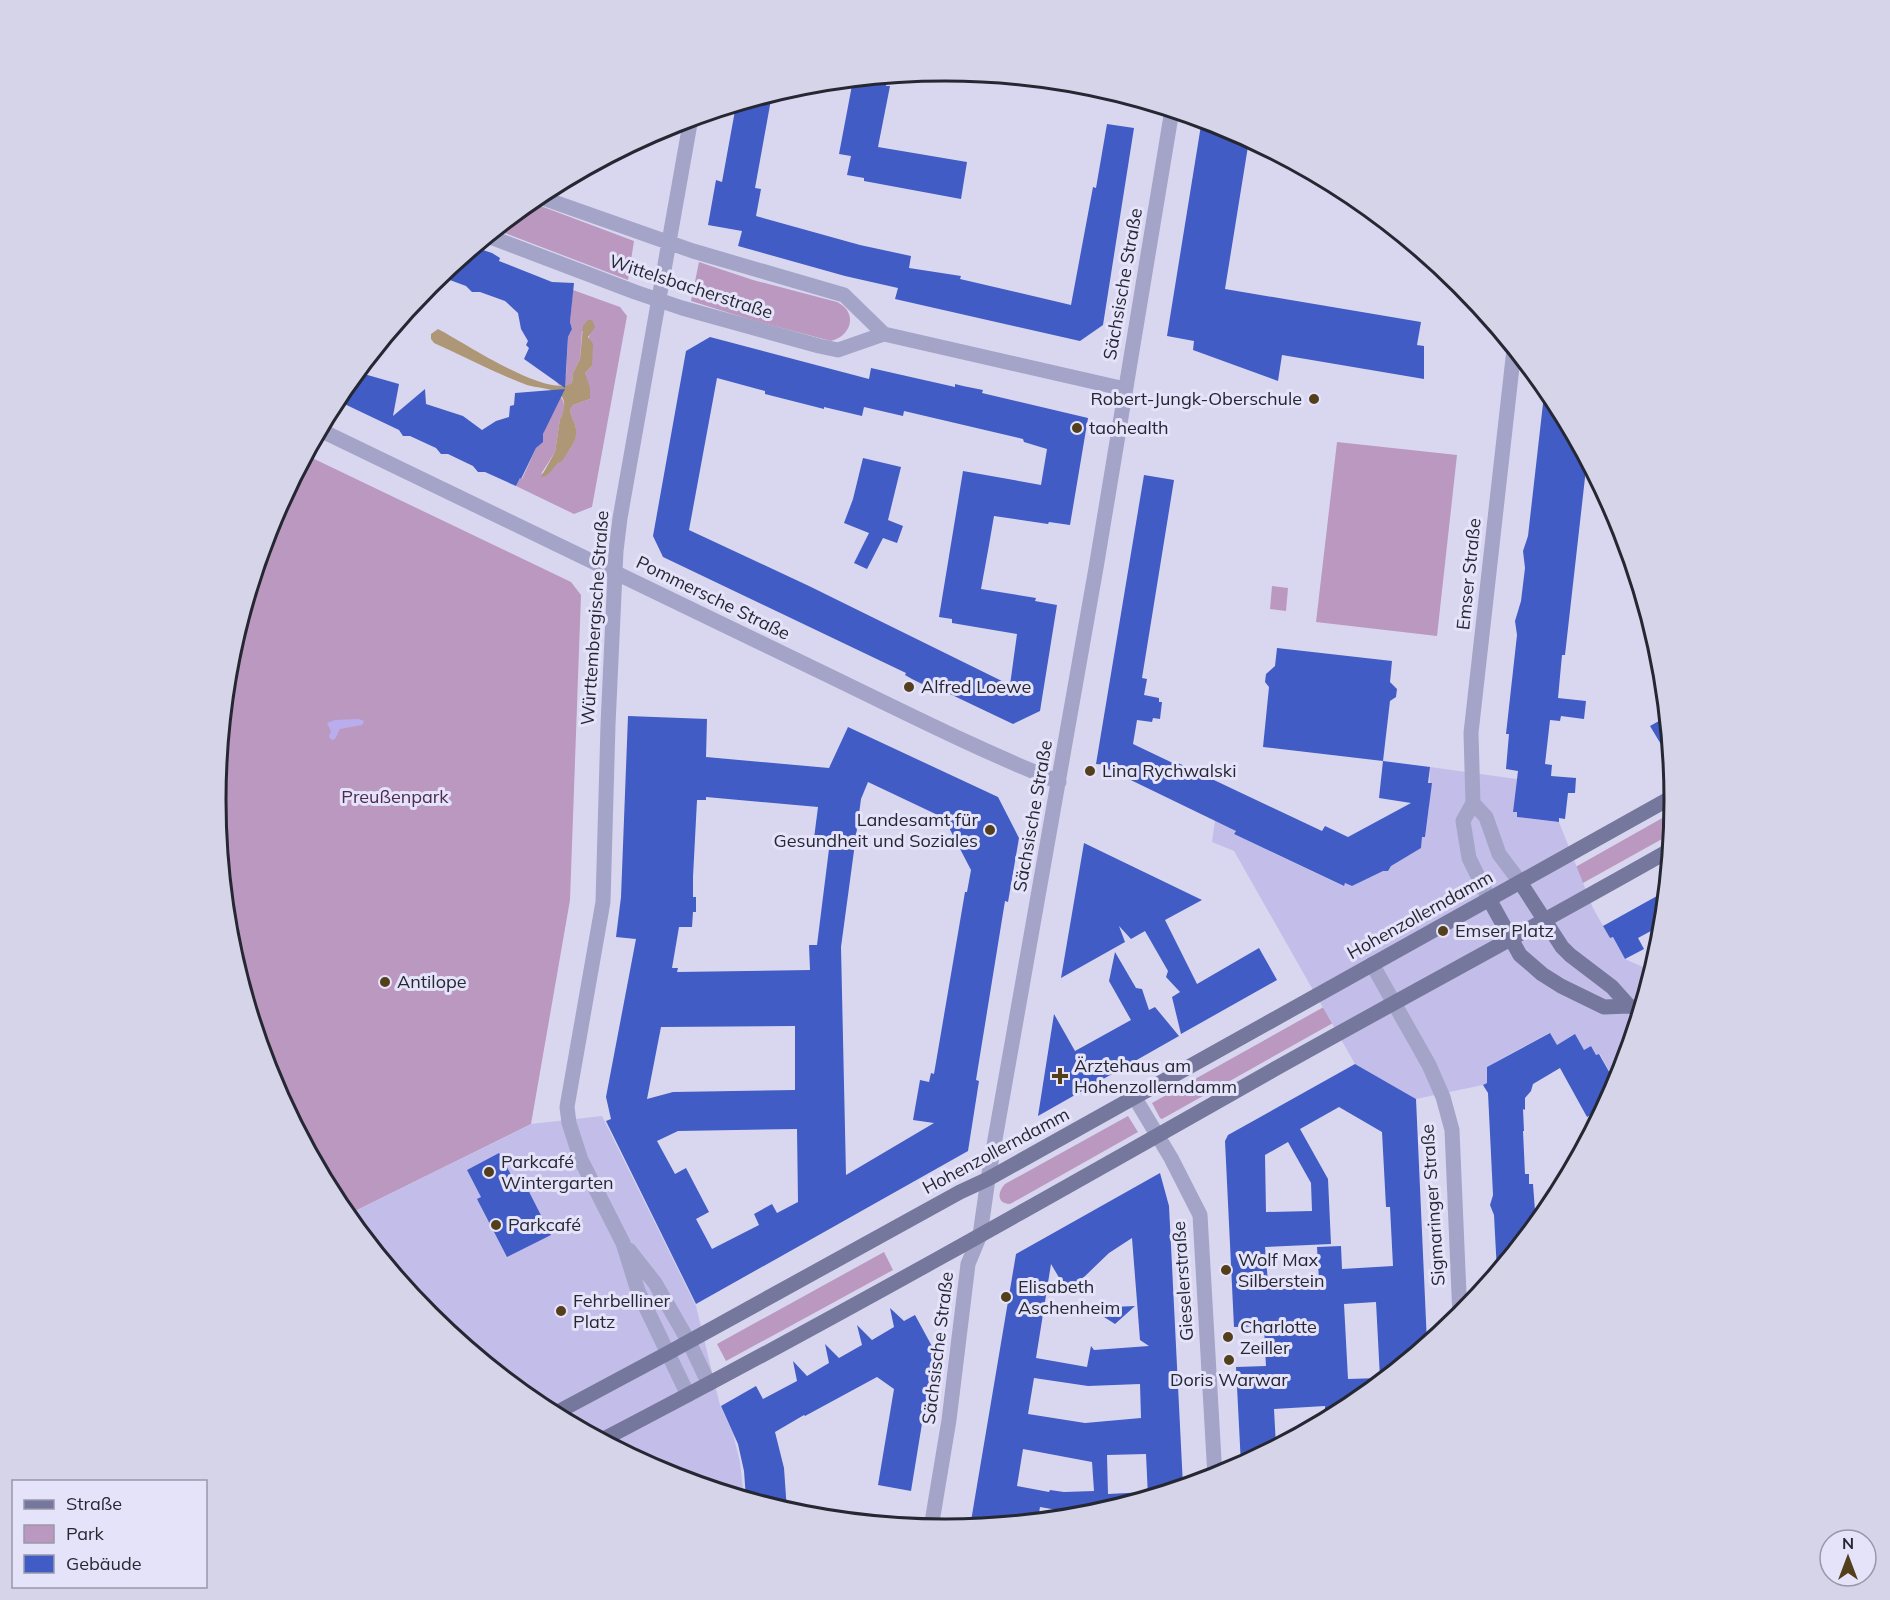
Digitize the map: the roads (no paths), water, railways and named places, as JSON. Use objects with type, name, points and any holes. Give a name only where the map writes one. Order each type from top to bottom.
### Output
[{"type":"main road","name":"Hohenzollerndamm","points":[[563,1409],[1135,1098],[1664,802]]},
{"type":"main road","points":[[610,1436],[980,1235],[1661,855]]},
{"type":"main road","points":[[1520,882],[1544,921],[1570,955],[1612,987],[1633,1007]]},
{"type":"main road","points":[[1489,899],[1520,955],[1529,965],[1561,986],[1604,1007],[1633,1008]]},
{"type":"street","name":"Sächsische Straße","points":[[933,1518],[949,1420],[968,1264],[980,1235],[1059,783],[1171,117]]},
{"type":"street","name":"Württembergische Straße","points":[[623,1243],[581,1160],[569,1123],[567,1107],[603,902],[608,725],[615,573],[620,518],[689,129]]},
{"type":"street","name":"Wittelsbacherstraße","points":[[496,239],[659,300],[819,346],[838,350],[884,334],[844,295],[669,244],[549,200]]},
{"type":"street","points":[[884,334],[1125,389]]},
{"type":"street","name":"Emser Straße","points":[[1489,899],[1469,858],[1463,821],[1473,803],[1471,733],[1513,359]]},
{"type":"street","name":"Pommersche Straße","points":[[326,433],[907,713],[1059,783]]},
{"type":"street","points":[[1473,803],[1486,817],[1499,854],[1520,882]]},
{"type":"street","name":"Sigmaringer Straße","points":[[1372,964],[1429,1065],[1443,1097],[1452,1130],[1459,1301]]},
{"type":"street","name":"Gieselerstraße","points":[[1135,1098],[1200,1215],[1214,1466]]},
{"type":"street","points":[[623,1243],[655,1283],[689,1342],[709,1384]]},
{"type":"street","points":[[623,1243],[638,1291],[688,1395]]},
{"type":"place","name":"Robert-Jungk-Oberschule","points":[[1314,399]]},
{"type":"place","name":"taohealth","points":[[1077,428]]},
{"type":"place","name":"Alfred Loewe","points":[[909,687]]},
{"type":"place","name":"Lina Rychwalski","points":[[1090,771]]},
{"type":"place","name":"Landesamt für Gesundheit und Soziales","points":[[990,830]]},
{"type":"place","name":"Emser Platz","points":[[1443,931]]},
{"type":"place","name":"Antilope","points":[[385,982]]},
{"type":"place","name":"Ärztehaus am Hohenzollerndamm","points":[[1060,1076]]},
{"type":"place","name":"Parkcafé Wintergarten","points":[[489,1172]]},
{"type":"place","name":"Parkcafé","points":[[496,1225]]},
{"type":"place","name":"Wolf Max Silberstein","points":[[1226,1270]]},
{"type":"place","name":"Elisabeth Aschenheim","points":[[1006,1297]]},
{"type":"place","name":"Fehrbelliner Platz","points":[[561,1311]]},
{"type":"place","name":"Charlotte Zeiller","points":[[1228,1337]]},
{"type":"place","name":"Doris Warwar","points":[[1229,1360]]},
{"type":"park label","name":"Preußenpark","points":[[395,797]]}]
